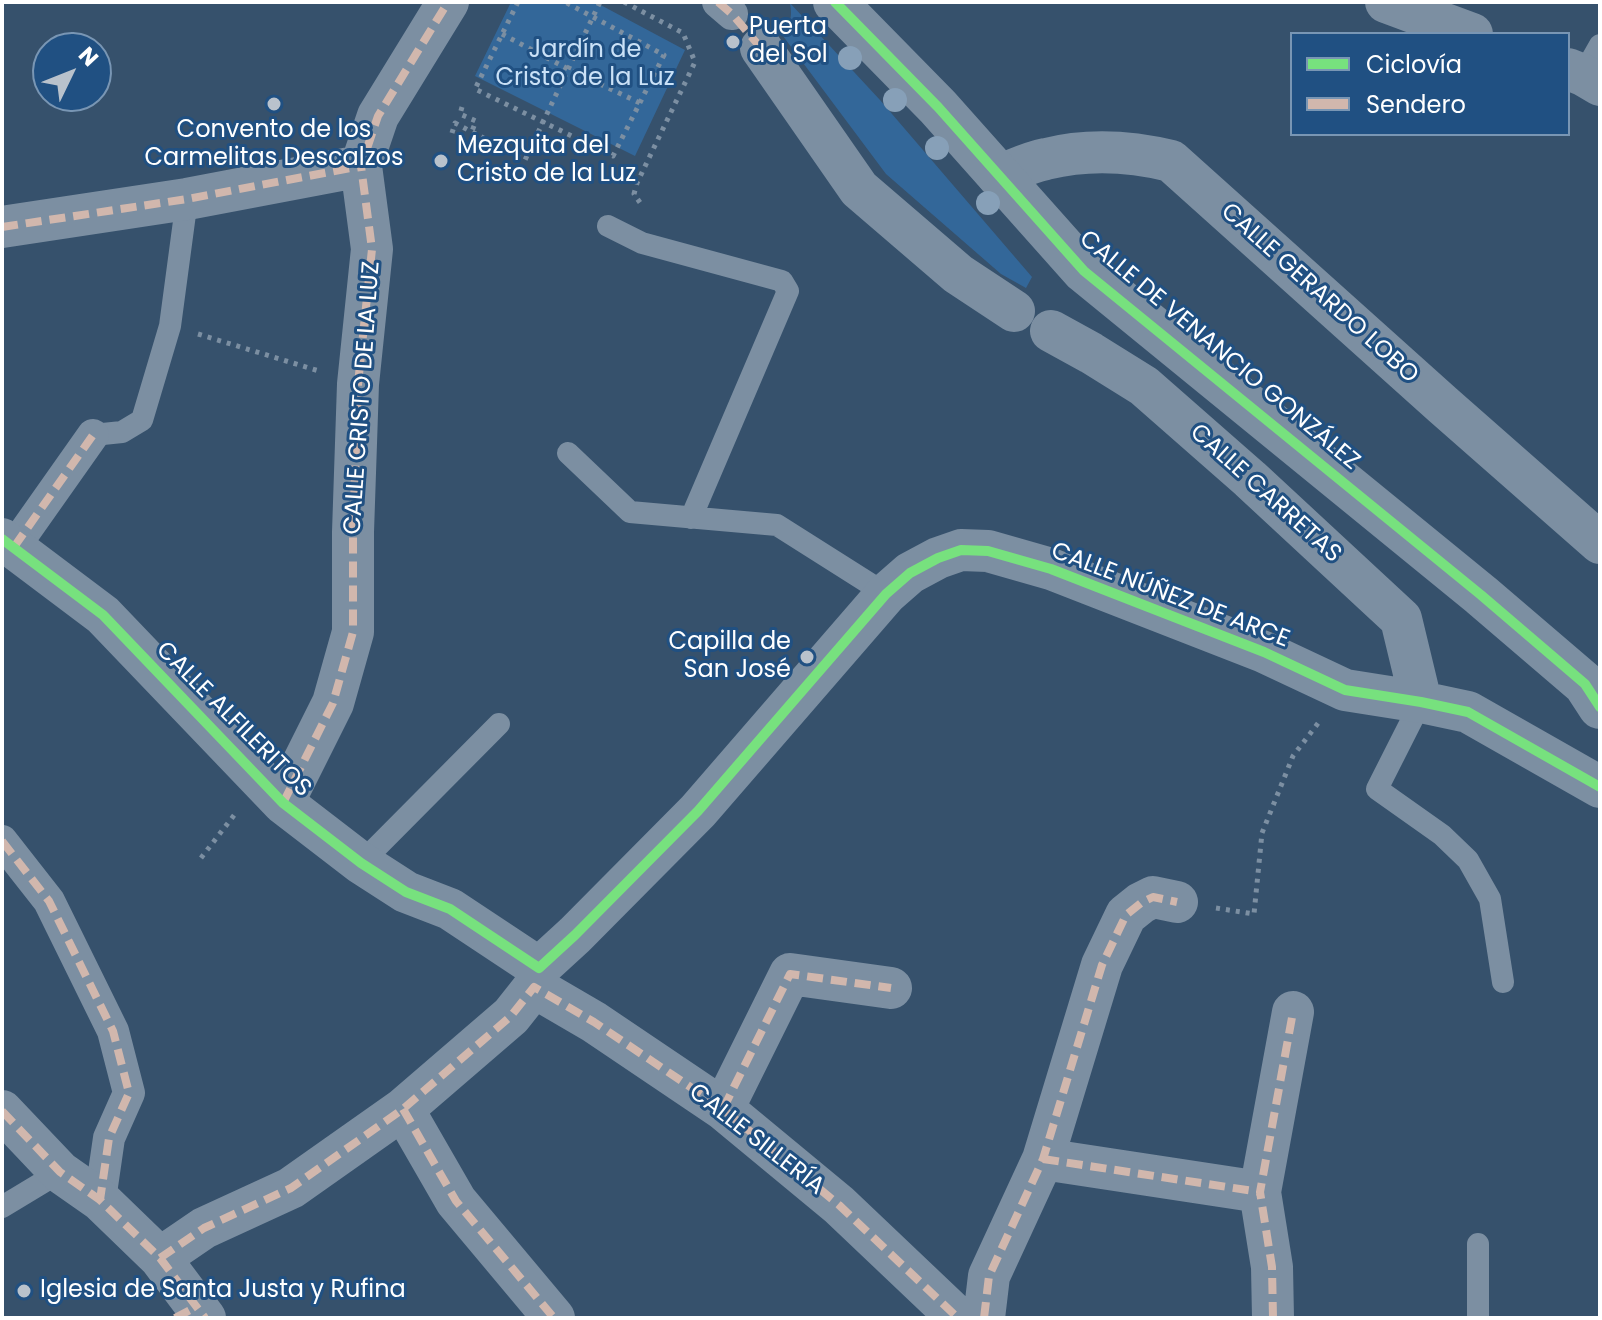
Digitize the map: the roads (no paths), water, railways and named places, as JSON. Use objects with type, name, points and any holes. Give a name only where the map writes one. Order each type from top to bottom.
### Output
[{"type":"street","name":"CALLE CRISTO DE LA LUZ","points":[[272,792],[333,703],[353,632],[358,384],[372,249],[361,166],[378,116],[448,2]]},
{"type":"street","name":"CALLE DE VENANCIO GONZÁLEZ","points":[[835,2],[938,107],[1084,271],[1481,595],[1585,684],[1600,707]]},
{"type":"street","points":[[1386,2],[1467,32]]},
{"type":"street","points":[[761,48],[859,189],[958,274],[1014,311]]},
{"type":"street","name":"CALLE GERARDO LOBO","points":[[998,176],[1044,159],[1080,153],[1133,154],[1171,161],[1600,543]]},
{"type":"street","points":[[2,227],[187,199],[361,166]]},
{"type":"street","name":"CALLE CARRETAS","points":[[1051,331],[1144,386],[1401,619],[1421,702]]},
{"type":"street","points":[[8,543],[93,435]]},
{"type":"street","name":"CALLE ALFILERITOS","points":[[8,543],[103,615],[272,792],[361,863],[406,892],[450,909]]},
{"type":"street","name":"CALLE NÚÑEZ DE ARCE","points":[[160,1258],[204,1228],[291,1188],[403,1109],[511,1016],[537,977],[698,811],[886,594],[910,573],[961,550],[988,551],[1051,569],[1250,646],[1345,690],[1468,712],[1600,787]]},
{"type":"street","points":[[2,841],[49,901],[113,1031],[129,1093],[109,1138],[100,1200]]},
{"type":"street","points":[[984,1318],[989,1276],[1043,1159],[1102,965],[1126,915],[1153,897],[1177,902]]},
{"type":"street","name":"CALLE SILLERÍA","points":[[450,909],[594,1022],[723,1109],[839,1205],[958,1318]]},
{"type":"street","points":[[723,1109],[790,974],[891,988]]},
{"type":"street","points":[[1273,1318],[1272,1267],[1260,1192],[1293,1012]]},
{"type":"street","points":[[403,1109],[456,1201],[554,1318]]},
{"type":"street","points":[[2,1111],[60,1172],[100,1200],[160,1258],[192,1314]]},
{"type":"street","points":[[1043,1159],[1260,1192]]},
{"type":"lane","points":[[93,435],[122,432],[142,420],[170,326],[187,199]]},
{"type":"lane","points":[[608,226],[642,243],[782,281],[788,291],[691,518]]},
{"type":"lane","points":[[568,453],[630,512],[777,525],[886,594]]},
{"type":"lane","points":[[1421,702],[1377,789],[1442,835],[1468,860],[1490,899],[1503,982]]},
{"type":"lane","points":[[361,863],[499,724]]},
{"type":"lane","points":[[2,1207],[60,1172]]},
{"type":"lane","points":[[1478,1244],[1478,1318]]},
{"type":"place","name":"Puerta del Sol","points":[[733,42]]},
{"type":"place","name":"Convento de los Carmelitas Descalzos","points":[[274,104]]},
{"type":"place","name":"Mezquita del Cristo de la Luz","points":[[441,161]]},
{"type":"place","name":"Capilla de San José","points":[[807,657]]},
{"type":"place","name":"Iglesia de Santa Justa y Rufina","points":[[24,1291]]},
{"type":"park label","name":"Jardín de Cristo de la Luz","points":[[585,65]]}]
